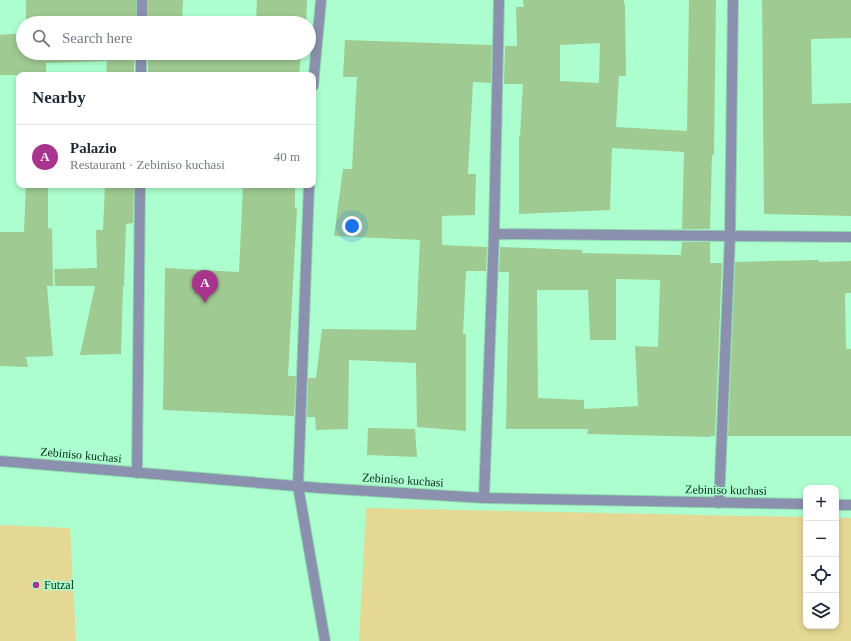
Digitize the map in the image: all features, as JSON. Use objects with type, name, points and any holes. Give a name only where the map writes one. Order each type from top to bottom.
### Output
[{"type":"street","points":[[142,0],[142,16]]},
{"type":"street","points":[[316,49],[320,0]]},
{"type":"street","points":[[484,498],[494,234],[499,0]]},
{"type":"street","points":[[719,503],[730,236],[733,0]]},
{"type":"street","points":[[141,60],[141,72]]},
{"type":"street","points":[[314,72],[315,60]]},
{"type":"street","points":[[137,473],[140,188]]},
{"type":"street","points":[[309,188],[298,486],[325,641]]},
{"type":"street","points":[[494,234],[851,237]]},
{"type":"street","name":"Zebiniso kuchasi","points":[[0,462],[298,486],[484,498],[803,504]]},
{"type":"street","points":[[839,505],[851,505]]},
{"type":"shaded area","points":[[366,508],[803,517],[803,629],[839,629],[839,518],[851,518],[851,641],[359,641]]},
{"type":"shaded area","name":"Futzal","points":[[0,525],[70,528],[76,641],[0,641]]},
{"type":"building","points":[[26,0],[136,0],[136,16],[26,16]]},
{"type":"building","points":[[148,0],[183,0],[182,16],[148,16]]},
{"type":"building","points":[[257,0],[307,0],[306,16],[256,16]]},
{"type":"building","points":[[523,0],[624,0],[626,76],[619,76],[616,127],[687,131],[689,0],[716,0],[714,155],[712,155],[710,229],[682,229],[684,152],[612,148],[610,210],[519,214],[519,136],[523,84],[504,84],[505,46],[517,46],[516,7],[524,7]],"holes":[[[600,43],[599,83],[560,81],[560,45]]]},
{"type":"building","points":[[762,0],[851,0],[851,38],[811,39],[812,104],[851,103],[851,216],[764,214]]},
{"type":"building","points":[[16,34],[16,60],[134,60],[134,72],[106,72],[107,61],[46,63],[46,72],[16,72],[16,75],[0,75],[0,35]]},
{"type":"building","points":[[345,40],[492,45],[491,83],[473,82],[468,174],[476,174],[475,215],[442,216],[442,245],[487,247],[486,271],[466,271],[463,334],[466,334],[466,431],[417,427],[416,363],[349,360],[348,429],[316,430],[315,417],[307,417],[308,378],[316,378],[322,329],[416,330],[420,240],[334,236],[343,169],[352,169],[357,77],[343,77]]},
{"type":"building","points":[[148,60],[300,60],[299,72],[148,72]]},
{"type":"building","points":[[26,188],[48,188],[48,228],[52,229],[53,286],[47,286],[53,356],[26,357],[28,367],[0,366],[0,232],[24,232]]},
{"type":"building","points":[[105,188],[134,188],[133,223],[126,224],[121,354],[80,355],[95,286],[55,286],[54,269],[97,268],[96,230],[103,230]]},
{"type":"building","points":[[243,188],[295,188],[295,208],[297,209],[288,376],[296,376],[294,416],[163,410],[165,268],[239,272]]},
{"type":"building","points":[[682,242],[710,242],[710,263],[722,263],[715,436],[587,434],[588,429],[506,429],[509,272],[499,272],[500,247],[582,250],[582,253],[681,255]],"holes":[[[616,279],[660,280],[658,347],[635,346],[638,406],[584,409],[584,400],[538,398],[537,290],[588,290],[590,340],[616,340]]]},
{"type":"building","points":[[819,260],[819,262],[851,261],[851,293],[845,293],[846,349],[851,349],[851,436],[728,436],[735,262]]},
{"type":"building","points":[[368,428],[415,429],[417,457],[367,455]]},
{"type":"place","name":"Palazio","points":[[205,303]]},
{"type":"place","name":"Futzal","points":[[36,585]]}]
